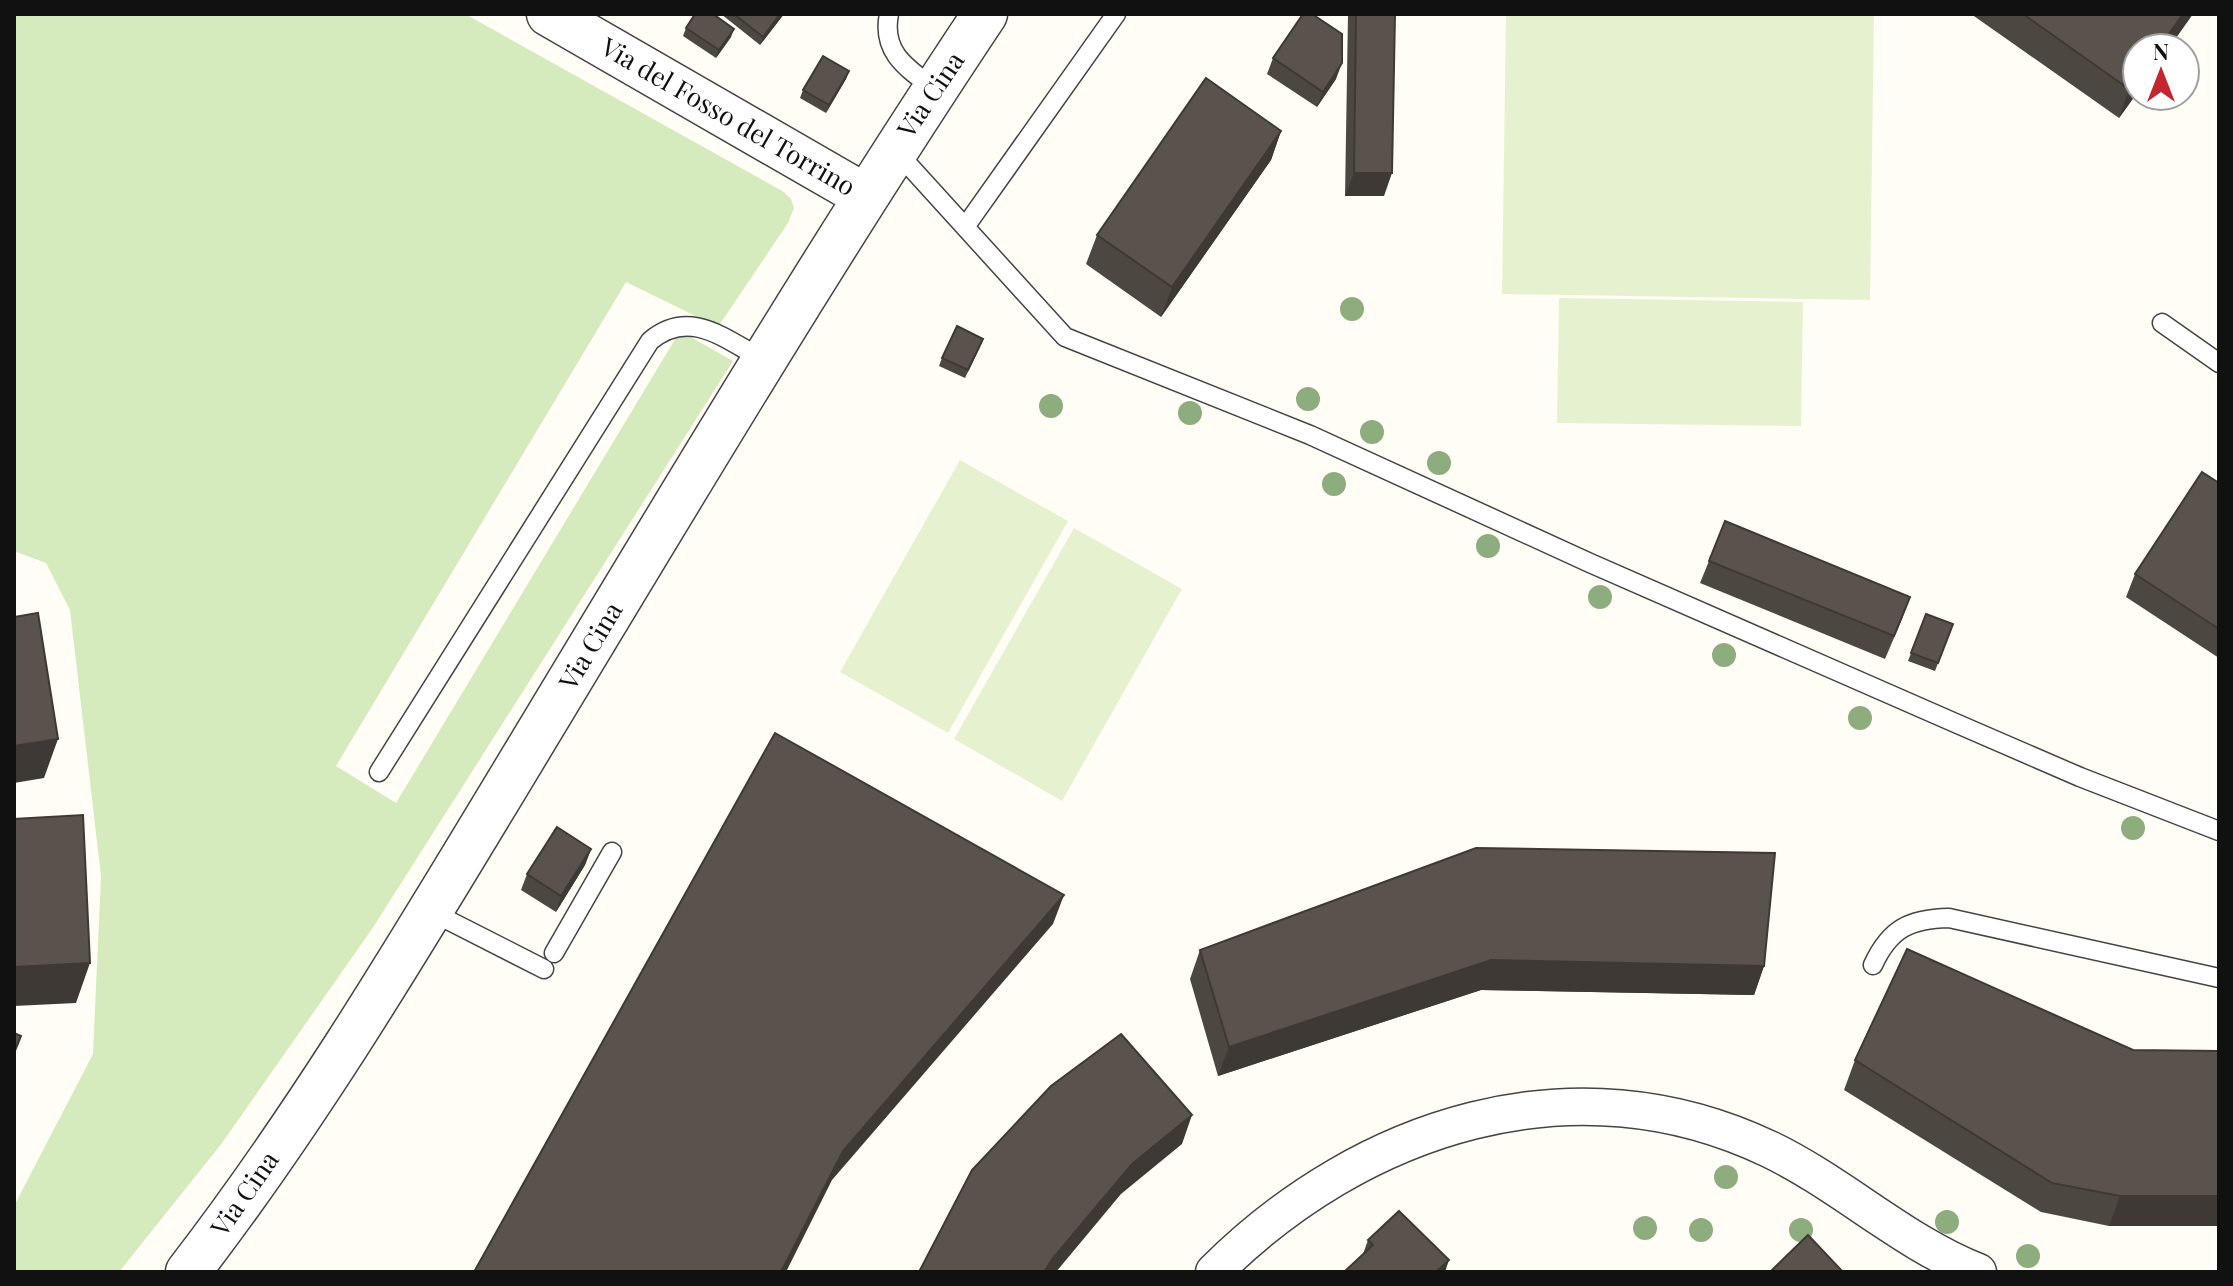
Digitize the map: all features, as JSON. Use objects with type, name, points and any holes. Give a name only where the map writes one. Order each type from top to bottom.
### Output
[{"type":"street","name":"Via del Fosso del Torrino","points":[[549,14],[865,196]]},
{"type":"street","name":"Via Cina","points":[[188,1272],[221,1230],[335,1063],[865,196],[985,14]]},
{"type":"street","points":[[1214,1272],[1284,1214],[1335,1179],[1374,1158],[1442,1129],[1489,1115],[1521,1109],[1579,1106],[1658,1113],[1744,1137],[1805,1167],[1933,1250],[1978,1272]]},
{"type":"lane","points":[[889,14],[888,35],[895,57],[935,89]]},
{"type":"lane","points":[[965,227],[1116,14]]},
{"type":"lane","points":[[895,150],[1065,337],[1310,435],[1590,563],[1938,716],[2080,777],[2219,831]]},
{"type":"lane","points":[[2162,323],[2219,363]]},
{"type":"lane","points":[[379,772],[650,341],[670,327],[695,326],[764,360]]},
{"type":"lane","points":[[430,911],[549,961],[612,852]]},
{"type":"lane","points":[[1873,965],[1881,948],[1900,929],[1915,922],[1949,918],[2219,978]]},
{"type":"green space","points":[[14,14],[465,14],[784,192],[794,208],[788,223],[718,327],[626,282],[336,766],[396,803],[680,331],[733,361],[372,929],[222,1143],[119,1272],[14,1272],[14,1206],[93,1054],[101,876],[70,610],[46,563],[14,551]]},
{"type":"green space","points":[[1506,14],[1874,14],[1870,300],[1502,294]]},
{"type":"green space","points":[[1559,298],[1803,302],[1801,426],[1557,423]]},
{"type":"green space","points":[[960,460],[1068,521],[948,733],[840,672]]},
{"type":"green space","points":[[1074,528],[1182,589],[1062,801],[954,739]]},
{"type":"building","points":[[695,14],[713,14],[734,29],[719,50],[686,28]]},
{"type":"building","points":[[734,14],[780,14],[763,37]]},
{"type":"building","points":[[1303,14],[1312,14],[1342,34],[1342,63],[1323,92],[1273,58]]},
{"type":"building","points":[[1356,14],[1395,14],[1392,173],[1354,173]]},
{"type":"building","points":[[2023,14],[2183,14],[2170,32],[2121,32],[2121,83]]},
{"type":"building","points":[[823,56],[849,71],[829,105],[803,90]]},
{"type":"building","points":[[1206,78],[1281,131],[1172,287],[1097,235]]},
{"type":"building","points":[[957,326],[983,339],[968,370],[942,358]]},
{"type":"building","points":[[2202,472],[2219,483],[2219,629],[2135,574]]},
{"type":"building","points":[[1725,521],[1910,597],[1894,636],[1709,561]]},
{"type":"building","points":[[38,613],[58,739],[14,746],[14,617]]},
{"type":"building","points":[[1926,614],[1953,624],[1938,663],[1911,653]]},
{"type":"building","points":[[775,733],[1064,895],[843,1151],[781,1272],[474,1272]]},
{"type":"building","points":[[83,815],[90,963],[14,967],[14,819]]},
{"type":"building","points":[[557,827],[591,849],[561,896],[527,874]]},
{"type":"building","points":[[1476,848],[1775,853],[1764,966],[1491,960],[1229,1047],[1200,950]]},
{"type":"building","points":[[1907,949],[2133,1050],[2219,1051],[2219,1196],[2120,1196],[2052,1183],[1855,1060]]},
{"type":"building","points":[[14,1033],[21,1036],[14,1053]]},
{"type":"building","points":[[1121,1034],[1192,1115],[1132,1164],[1044,1272],[919,1272],[972,1170],[1051,1086]]},
{"type":"building","points":[[1399,1211],[1449,1260],[1436,1272],[1344,1272],[1373,1245],[1368,1240]]},
{"type":"building","points":[[1808,1235],[1843,1272],[1770,1272]]}]
